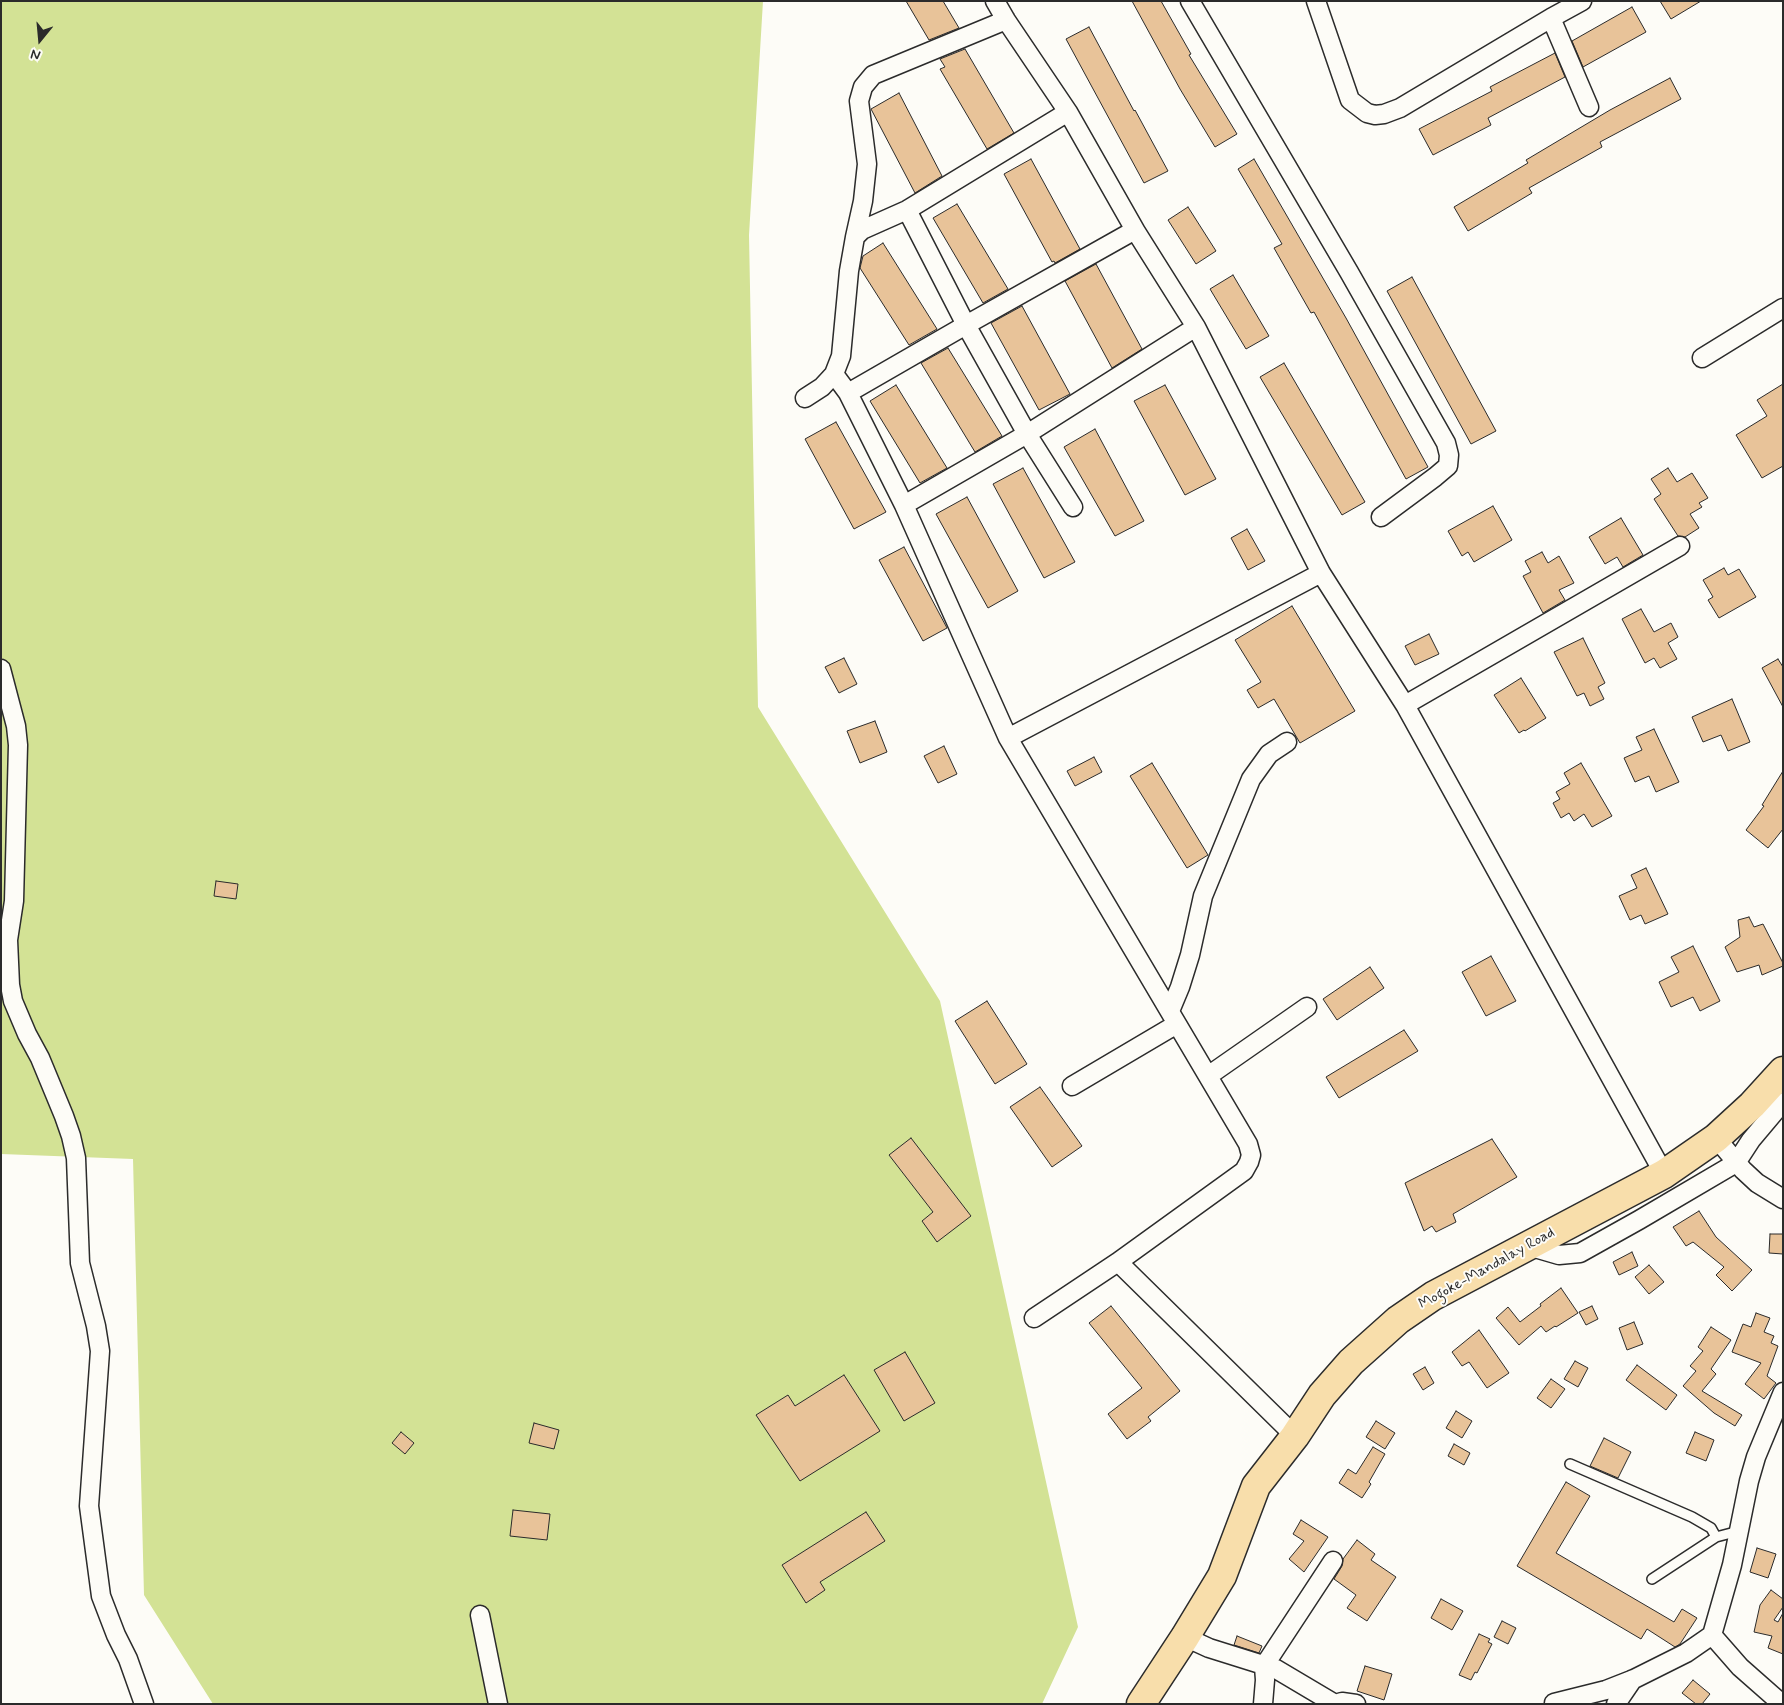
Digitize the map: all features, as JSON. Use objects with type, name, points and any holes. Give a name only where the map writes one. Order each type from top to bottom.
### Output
[{"type":"highway","name":"Mogoke-Mandalay Road","points":[[1141,1704],[1222,1576],[1256,1486],[1295,1436],[1322,1395],[1351,1362],[1398,1320],[1433,1296],[1664,1174],[1716,1138],[1783,1071]]},
{"type":"street","points":[[995,1],[1068,112],[1135,230],[1196,328],[1321,573],[1405,705],[1664,1174]]},
{"type":"street","points":[[1190,1],[1349,272],[1446,443],[1449,455],[1448,466],[1436,478],[1381,517]]},
{"type":"street","points":[[1316,1],[1350,100],[1367,113],[1374,115],[1384,114],[1400,108],[1582,1]]},
{"type":"street","points":[[1551,18],[1589,107]]},
{"type":"street","points":[[805,398],[822,387],[834,374],[841,356],[849,271],[863,201],[867,164],[859,101],[863,86],[873,75],[1006,20]]},
{"type":"street","points":[[855,237],[862,230],[907,210],[1068,112]]},
{"type":"street","points":[[907,210],[966,325],[1027,434],[1073,507]]},
{"type":"street","points":[[848,394],[1135,230]]},
{"type":"street","points":[[1702,358],[1783,308]]},
{"type":"street","points":[[904,505],[1027,434],[1196,328]]},
{"type":"street","points":[[834,374],[848,394],[904,505],[1008,738],[1174,1017],[1248,1144],[1251,1155],[1250,1162],[1244,1171],[1118,1262],[1034,1318]]},
{"type":"street","points":[[1405,705],[1680,546]]},
{"type":"street","points":[[1008,738],[1321,573]]},
{"type":"street","points":[[1,669],[16,726],[18,745],[14,901],[8,940],[10,985],[13,1001],[40,1058],[64,1116],[76,1158],[80,1263],[96,1326],[100,1351],[89,1506],[101,1596],[116,1635],[128,1659],[144,1704]]},
{"type":"street","points":[[1072,1086],[1174,1017],[1203,896],[1251,779],[1269,754],[1287,742]]},
{"type":"street","points":[[1208,1076],[1307,1007]]},
{"type":"street","points":[[1528,1246],[1559,1255],[1580,1252],[1736,1163],[1750,1140],[1783,1102]]},
{"type":"street","points":[[1716,1138],[1736,1163],[1757,1183],[1783,1199]]},
{"type":"street","points":[[1118,1262],[1295,1436]]},
{"type":"street","points":[[1554,1703],[1606,1690],[1634,1679],[1686,1653],[1712,1635],[1732,1565],[1749,1481],[1756,1457],[1783,1392]]},
{"type":"street","points":[[1263,1704],[1264,1666],[1333,1561]]},
{"type":"street","points":[[480,1615],[498,1704]]},
{"type":"street","points":[[1712,1635],[1740,1667],[1782,1704]]},
{"type":"street","points":[[1185,1637],[1209,1648],[1276,1669],[1335,1704],[1342,1702],[1356,1704]]},
{"type":"street","points":[[1616,1704],[1634,1679]]},
{"type":"lane","points":[[1570,1464],[1692,1517],[1711,1528],[1716,1537]]},
{"type":"lane","points":[[1652,1579],[1716,1537],[1739,1530]]},
{"type":"green space","points":[[1,1],[763,1],[749,235],[758,707],[940,1001],[1078,1627],[1042,1704],[213,1704],[144,1595],[133,1159],[1,1154]]},
{"type":"building","points":[[906,1],[943,1],[959,28],[929,40]]},
{"type":"building","points":[[1132,1],[1161,1],[1191,54],[1189,55],[1237,134],[1215,147],[1180,89]]},
{"type":"building","points":[[1660,1],[1701,1],[1671,19]]},
{"type":"building","points":[[1632,7],[1646,32],[1583,67],[1572,41]]},
{"type":"building","points":[[1089,27],[1168,171],[1144,183],[1066,39]]},
{"type":"building","points":[[965,49],[1014,133],[987,149],[940,69],[945,67],[940,59]]},
{"type":"building","points":[[1555,53],[1565,77],[1488,118],[1491,125],[1433,155],[1419,129],[1492,91],[1490,87]]},
{"type":"building","points":[[1670,78],[1681,99],[1600,142],[1602,147],[1529,188],[1532,193],[1468,231],[1454,207],[1528,163],[1526,160],[1610,110]]},
{"type":"building","points":[[899,93],[942,176],[915,193],[871,109]]},
{"type":"building","points":[[1031,159],[1080,249],[1055,263],[1054,261],[1052,262],[1004,174]]},
{"type":"building","points":[[1254,159],[1346,318],[1428,467],[1406,479],[1314,312],[1311,313],[1274,248],[1282,244],[1238,169]]},
{"type":"building","points":[[957,204],[1008,289],[983,303],[933,218]]},
{"type":"building","points":[[1188,207],[1216,251],[1196,264],[1168,220]]},
{"type":"building","points":[[883,243],[937,329],[909,345],[860,268],[863,256]]},
{"type":"building","points":[[1096,264],[1142,349],[1112,368],[1065,281]]},
{"type":"building","points":[[1233,275],[1269,336],[1246,349],[1210,289]]},
{"type":"building","points":[[1412,277],[1496,431],[1471,444],[1387,291]]},
{"type":"building","points":[[1022,306],[1070,394],[1039,410],[991,323]]},
{"type":"building","points":[[948,348],[1002,436],[975,452],[921,363]]},
{"type":"building","points":[[1284,363],[1365,502],[1342,515],[1260,377]]},
{"type":"building","points":[[1783,384],[1783,466],[1762,478],[1736,435],[1767,416],[1757,400]]},
{"type":"building","points":[[896,385],[947,468],[920,483],[870,401]]},
{"type":"building","points":[[1165,385],[1216,479],[1185,495],[1134,401]]},
{"type":"building","points":[[836,422],[886,512],[854,529],[805,439]]},
{"type":"building","points":[[1095,429],[1144,521],[1115,536],[1064,447]]},
{"type":"building","points":[[1023,468],[1075,562],[1044,578],[993,484]]},
{"type":"building","points":[[1668,468],[1677,482],[1692,473],[1708,498],[1699,503],[1702,507],[1690,514],[1699,528],[1685,537],[1678,536],[1654,499],[1661,494],[1651,479]]},
{"type":"building","points":[[967,497],[1018,591],[988,608],[936,514]]},
{"type":"building","points":[[1493,506],[1512,540],[1474,562],[1468,552],[1462,556],[1448,531]]},
{"type":"building","points":[[1621,518],[1643,555],[1623,567],[1617,557],[1605,564],[1589,537]]},
{"type":"building","points":[[1247,529],[1265,561],[1248,570],[1231,538]]},
{"type":"building","points":[[904,547],[947,628],[923,641],[879,560]]},
{"type":"building","points":[[1542,552],[1548,563],[1559,556],[1574,583],[1559,590],[1565,600],[1543,613],[1523,576],[1531,572],[1525,561]]},
{"type":"building","points":[[1724,568],[1728,575],[1739,569],[1756,597],[1719,618],[1708,600],[1713,597],[1703,580]]},
{"type":"building","points":[[1292,606],[1355,711],[1300,743],[1274,699],[1258,708],[1247,690],[1261,682],[1235,640]]},
{"type":"building","points":[[1641,609],[1654,632],[1671,623],[1678,637],[1668,643],[1677,659],[1660,668],[1654,658],[1645,663],[1622,619]]},
{"type":"building","points":[[1429,634],[1439,654],[1415,665],[1405,646]]},
{"type":"building","points":[[1583,638],[1605,683],[1598,687],[1604,699],[1590,706],[1584,693],[1577,696],[1554,652]]},
{"type":"building","points":[[844,658],[857,684],[839,693],[825,667]]},
{"type":"building","points":[[1778,659],[1783,667],[1783,707],[1762,668]]},
{"type":"building","points":[[1521,678],[1546,718],[1519,733],[1494,695]]},
{"type":"building","points":[[1732,699],[1750,742],[1728,751],[1721,735],[1703,742],[1692,717]]},
{"type":"building","points":[[875,721],[887,752],[860,763],[847,731]]},
{"type":"building","points":[[1654,729],[1679,782],[1656,792],[1649,776],[1635,782],[1624,758],[1642,750],[1636,737]]},
{"type":"building","points":[[944,746],[957,774],[938,783],[924,756]]},
{"type":"building","points":[[1094,757],[1102,772],[1075,786],[1067,771]]},
{"type":"building","points":[[1152,763],[1208,855],[1187,868],[1130,776]]},
{"type":"building","points":[[1581,763],[1612,816],[1592,827],[1584,814],[1574,821],[1569,813],[1561,818],[1553,803],[1560,799],[1556,792],[1570,784],[1564,773]]},
{"type":"building","points":[[1783,771],[1783,829],[1768,848],[1746,830],[1764,806],[1762,805]]},
{"type":"building","points":[[1646,868],[1668,914],[1645,924],[1641,915],[1630,920],[1619,896],[1637,888],[1631,875]]},
{"type":"building","points":[[216,881],[238,884],[236,899],[214,896]]},
{"type":"building","points":[[1749,917],[1754,927],[1763,924],[1783,966],[1762,975],[1759,965],[1737,972],[1725,947],[1740,937],[1738,920]]},
{"type":"building","points":[[1693,946],[1720,1001],[1700,1011],[1693,997],[1671,1007],[1659,982],[1679,972],[1671,957]]},
{"type":"building","points":[[1491,956],[1516,1001],[1486,1016],[1462,972]]},
{"type":"building","points":[[1370,967],[1384,988],[1337,1020],[1323,999]]},
{"type":"building","points":[[987,1001],[1027,1064],[995,1084],[955,1021]]},
{"type":"building","points":[[1404,1030],[1418,1051],[1339,1098],[1326,1077]]},
{"type":"building","points":[[1040,1087],[1082,1146],[1052,1167],[1010,1107]]},
{"type":"building","points":[[911,1138],[971,1216],[937,1242],[922,1221],[933,1212],[889,1155]]},
{"type":"building","points":[[1492,1139],[1517,1177],[1453,1214],[1456,1222],[1436,1232],[1432,1226],[1424,1231],[1405,1183]]},
{"type":"building","points":[[1699,1211],[1716,1237],[1752,1270],[1732,1291],[1716,1275],[1724,1267],[1693,1242],[1686,1246],[1673,1227]]},
{"type":"building","points":[[1770,1234],[1783,1234],[1783,1254],[1769,1253]]},
{"type":"building","points":[[1632,1252],[1638,1266],[1619,1275],[1613,1262]]},
{"type":"building","points":[[1649,1265],[1664,1282],[1649,1294],[1635,1277]]},
{"type":"building","points":[[1561,1288],[1578,1313],[1546,1332],[1541,1326],[1519,1345],[1496,1318],[1508,1307],[1520,1322]]},
{"type":"building","points":[[1111,1306],[1180,1391],[1148,1417],[1151,1421],[1127,1439],[1108,1414],[1142,1388],[1089,1323]]},
{"type":"building","points":[[1592,1306],[1598,1319],[1586,1325],[1579,1312]]},
{"type":"building","points":[[1756,1313],[1770,1318],[1764,1332],[1774,1336],[1771,1343],[1778,1346],[1767,1376],[1776,1383],[1764,1399],[1745,1384],[1761,1363],[1732,1352],[1743,1324],[1751,1327]]},
{"type":"building","points":[[1634,1322],[1643,1344],[1627,1350],[1619,1328]]},
{"type":"building","points":[[1711,1327],[1731,1340],[1711,1369],[1716,1374],[1702,1391],[1742,1415],[1735,1426],[1714,1413],[1683,1386],[1696,1371],[1690,1366],[1703,1351],[1698,1347]]},
{"type":"building","points":[[1479,1330],[1509,1373],[1487,1388],[1469,1362],[1462,1366],[1452,1352]]},
{"type":"building","points":[[905,1352],[935,1403],[904,1421],[874,1370]]},
{"type":"building","points":[[1575,1361],[1588,1368],[1578,1387],[1564,1379]]},
{"type":"building","points":[[1637,1365],[1677,1395],[1666,1410],[1626,1380]]},
{"type":"building","points":[[1425,1367],[1434,1383],[1423,1390],[1413,1374]]},
{"type":"building","points":[[844,1375],[880,1431],[800,1481],[756,1415],[788,1395],[795,1406]]},
{"type":"building","points":[[1551,1379],[1565,1389],[1551,1408],[1537,1398]]},
{"type":"building","points":[[1456,1411],[1472,1421],[1462,1438],[1446,1428]]},
{"type":"building","points":[[1376,1421],[1395,1433],[1385,1449],[1366,1437]]},
{"type":"building","points":[[534,1423],[559,1430],[554,1449],[529,1443]]},
{"type":"building","points":[[401,1432],[414,1443],[405,1454],[392,1443]]},
{"type":"building","points":[[1695,1432],[1714,1440],[1706,1461],[1686,1453]]},
{"type":"building","points":[[1604,1438],[1631,1452],[1618,1478],[1590,1466]]},
{"type":"building","points":[[1454,1444],[1470,1453],[1464,1465],[1448,1456]]},
{"type":"building","points":[[1373,1447],[1385,1454],[1362,1498],[1339,1483],[1348,1469],[1356,1474]]},
{"type":"building","points":[[1566,1482],[1590,1496],[1556,1553],[1674,1622],[1682,1609],[1697,1618],[1680,1644],[1675,1647],[1647,1629],[1641,1639],[1517,1566]]},
{"type":"building","points":[[513,1510],[550,1514],[547,1540],[510,1536]]},
{"type":"building","points":[[866,1512],[885,1541],[820,1582],[825,1590],[806,1603],[782,1565]]},
{"type":"building","points":[[1301,1520],[1328,1537],[1304,1572],[1289,1559],[1304,1541],[1293,1534]]},
{"type":"building","points":[[1357,1540],[1375,1554],[1371,1560],[1396,1577],[1367,1621],[1347,1608],[1356,1595],[1334,1579],[1342,1566],[1343,1559]]},
{"type":"building","points":[[1757,1548],[1776,1554],[1768,1578],[1750,1572]]},
{"type":"building","points":[[1771,1590],[1783,1599],[1783,1607],[1774,1620],[1778,1622],[1783,1613],[1783,1654],[1768,1648],[1772,1636],[1754,1632],[1760,1605]]},
{"type":"building","points":[[1441,1599],[1463,1611],[1452,1630],[1431,1618]]},
{"type":"building","points":[[1502,1621],[1516,1628],[1508,1644],[1494,1637]]},
{"type":"building","points":[[1479,1634],[1490,1639],[1488,1642],[1492,1644],[1477,1673],[1475,1672],[1471,1680],[1459,1675]]},
{"type":"building","points":[[1237,1636],[1262,1646],[1259,1653],[1234,1645]]},
{"type":"building","points":[[1365,1666],[1392,1674],[1384,1700],[1357,1691]]},
{"type":"building","points":[[1693,1680],[1710,1694],[1702,1704],[1696,1704],[1682,1693]]}]
